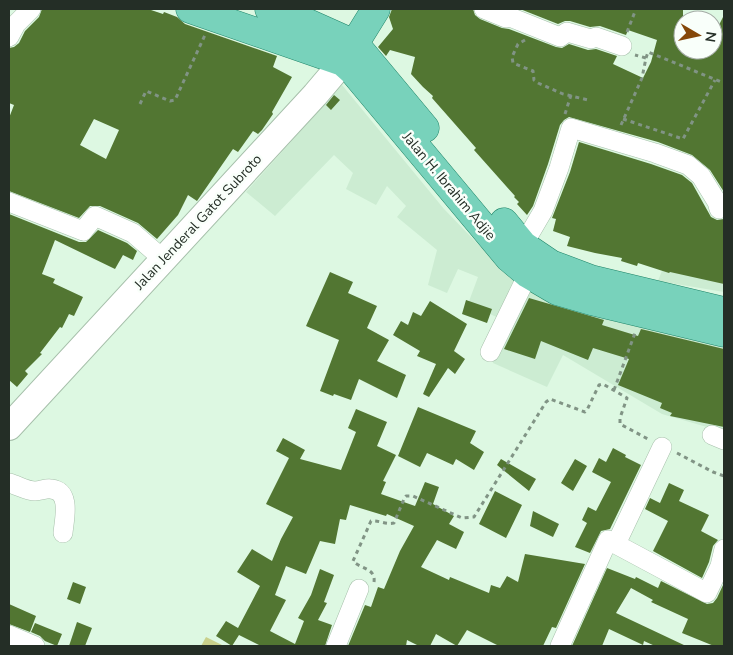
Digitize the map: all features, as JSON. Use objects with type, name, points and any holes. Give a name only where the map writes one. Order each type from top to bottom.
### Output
[{"type":"main road","name":"Jalan H. Ibrahim Adjie","points":[[268,9],[308,23],[349,53],[523,245],[551,264],[591,279],[724,311]]},
{"type":"main road","points":[[308,23],[329,24],[349,19],[365,9]]},
{"type":"main road","name":"Jalan Jenderal Gatot Subroto","points":[[349,53],[376,9]]},
{"type":"main road","name":"Jalan H. Ibrahim Adjie","points":[[201,13],[349,53]]},
{"type":"main road","name":"Jalan H. Ibrahim Adjie","points":[[349,53],[353,71],[509,258],[528,274],[557,291],[642,314],[724,333]]},
{"type":"street","points":[[9,37],[16,24],[31,9]]},
{"type":"street","points":[[472,9],[478,9]]},
{"type":"street","points":[[484,9],[560,37],[568,32],[591,39],[596,37],[622,46]]},
{"type":"street","name":"Jalan Jenderal Gatot Subroto","points":[[11,420],[164,260],[320,90],[349,53]]},
{"type":"street","points":[[523,245],[543,211],[571,128],[688,165],[701,176],[717,202],[719,209]]},
{"type":"street","points":[[9,202],[82,230],[95,216],[133,233],[164,260]]},
{"type":"street","points":[[490,352],[528,274]]},
{"type":"street","points":[[616,544],[662,447]]},
{"type":"street","points":[[9,483],[31,491],[50,489],[56,490],[61,494],[65,503],[63,534]]},
{"type":"street","points":[[560,646],[608,540],[707,593],[720,566],[724,549]]},
{"type":"street","points":[[336,646],[365,587]]},
{"type":"street","points":[[9,635],[35,646]]},
{"type":"path","points":[[636,9],[622,46],[622,51],[646,58]]},
{"type":"path","points":[[140,104],[146,91],[170,101],[175,100],[201,13]]},
{"type":"path","points":[[531,26],[524,41],[518,44],[512,57],[514,63],[533,71],[534,80],[538,83],[563,94],[588,100]]},
{"type":"path","points":[[615,142],[623,119],[642,78],[648,52],[724,83]]},
{"type":"path","points":[[623,119],[683,139],[715,80]]},
{"type":"path","points":[[614,390],[642,314]]},
{"type":"path","points":[[365,587],[374,576],[372,572],[352,561],[372,521],[394,523],[406,496],[413,496],[462,518],[474,516],[486,500],[546,402],[550,399],[585,412],[599,385],[603,384],[627,398],[620,418],[620,424],[662,447],[724,476]]},
{"type":"shaded area","points":[[342,85],[444,209],[507,274],[639,324],[724,348],[724,432],[662,414],[563,355],[547,387],[493,363],[503,320],[468,304],[478,277],[458,269],[447,293],[428,285],[437,250],[397,217],[406,206],[387,186],[376,205],[346,189],[353,173],[334,155],[275,216],[246,192]]},
{"type":"shaded area","points":[[717,239],[724,241],[724,292],[658,281],[670,250]]},
{"type":"green space","points":[[206,637],[224,646],[201,646]]},
{"type":"building","points":[[42,9],[148,9],[163,14],[164,12],[177,17],[185,24],[277,56],[273,67],[292,77],[272,112],[273,114],[262,130],[258,134],[253,131],[238,152],[233,149],[197,201],[188,195],[178,215],[157,239],[138,223],[100,206],[90,206],[79,218],[9,191],[9,118],[14,105],[9,103],[9,48],[19,43],[25,31],[39,17]],"holes":[[[94,119],[119,130],[106,159],[80,145]]]},
{"type":"building","points":[[392,9],[473,9],[475,15],[480,19],[556,47],[562,48],[569,44],[588,50],[596,49],[617,56],[613,64],[643,78],[651,62],[657,40],[628,30],[626,35],[600,26],[590,27],[570,21],[558,24],[520,9],[683,9],[673,10],[673,60],[723,60],[724,15],[724,192],[710,170],[692,155],[658,142],[569,117],[560,125],[533,206],[527,215],[517,204],[519,202],[515,196],[474,150],[476,148],[432,98],[433,96],[411,74],[415,57],[390,50],[386,56],[378,47],[393,29],[389,17]]},
{"type":"building","points":[[334,95],[340,100],[331,110],[326,105]]},
{"type":"building","points":[[579,142],[682,175],[692,183],[711,217],[717,220],[724,219],[724,284],[669,273],[638,263],[637,266],[621,261],[622,258],[567,246],[570,237],[553,231],[556,219],[552,218],[570,172]]},
{"type":"building","points":[[9,214],[79,242],[86,242],[98,230],[127,243],[137,251],[133,260],[123,255],[115,269],[55,240],[42,274],[55,279],[53,283],[83,297],[74,316],[69,314],[62,328],[60,327],[40,353],[42,354],[25,371],[28,374],[17,387],[9,380]]},
{"type":"building","points":[[330,272],[353,282],[348,293],[377,306],[367,328],[389,340],[377,361],[406,375],[397,398],[359,379],[351,400],[320,391],[339,340],[306,326]]},
{"type":"building","points":[[529,298],[604,320],[602,325],[638,336],[641,329],[724,349],[724,427],[670,416],[672,413],[660,408],[662,403],[618,385],[629,359],[593,348],[588,360],[541,341],[535,359],[504,349]]},
{"type":"building","points":[[466,300],[492,309],[487,323],[462,314]]},
{"type":"building","points":[[430,301],[467,324],[454,351],[465,359],[455,374],[448,368],[429,397],[423,394],[436,364],[417,356],[420,351],[393,335],[401,321],[408,325],[413,312],[421,316]]},
{"type":"building","points":[[418,407],[476,431],[470,443],[484,452],[474,470],[456,459],[453,465],[427,453],[420,467],[398,456]]},
{"type":"building","points":[[356,409],[387,422],[377,446],[396,455],[383,481],[386,482],[381,494],[415,506],[425,482],[439,487],[433,504],[454,516],[449,524],[464,532],[456,549],[437,540],[421,567],[449,580],[450,577],[489,593],[491,585],[500,588],[507,576],[518,582],[525,554],[585,564],[556,628],[552,627],[543,646],[499,646],[467,630],[457,646],[436,634],[430,646],[419,646],[407,640],[406,646],[348,646],[365,605],[371,607],[378,587],[384,589],[400,551],[414,526],[387,514],[386,516],[350,505],[346,520],[340,519],[335,544],[320,541],[306,574],[286,566],[275,595],[286,600],[270,631],[295,644],[304,621],[298,618],[311,595],[320,569],[334,575],[324,602],[327,603],[318,620],[332,625],[325,646],[261,646],[239,635],[232,646],[216,636],[226,621],[238,628],[260,586],[237,572],[252,549],[272,561],[293,517],[266,504],[289,458],[276,451],[283,438],[305,450],[300,459],[341,470],[356,432],[348,428]]},
{"type":"building","points":[[613,448],[641,465],[610,529],[601,531],[590,553],[575,547],[587,523],[582,520],[588,507],[596,511],[611,482],[592,472],[599,458],[606,462]]},
{"type":"building","points":[[501,459],[536,479],[529,491],[497,465]]},
{"type":"building","points":[[575,459],[587,466],[573,491],[561,483]]},
{"type":"building","points":[[669,483],[684,490],[679,501],[709,515],[701,531],[718,540],[713,546],[702,578],[653,551],[668,521],[645,509],[650,498],[660,503]]},
{"type":"building","points":[[495,491],[522,505],[506,538],[479,524]]},
{"type":"building","points":[[533,511],[559,524],[553,537],[530,526]]},
{"type":"building","points":[[607,568],[635,579],[636,577],[658,588],[661,581],[707,604],[713,603],[724,583],[724,646],[714,646],[682,633],[688,619],[651,602],[653,600],[631,588],[616,613],[686,646],[655,646],[644,641],[643,645],[609,629],[602,646],[572,646]]},
{"type":"building","points":[[73,582],[86,587],[80,604],[67,599]]},
{"type":"building","points":[[9,604],[36,616],[30,632],[9,624]]},
{"type":"building","points":[[77,622],[92,628],[85,646],[69,646]]},
{"type":"building","points":[[35,623],[62,634],[57,646],[31,632]]}]
